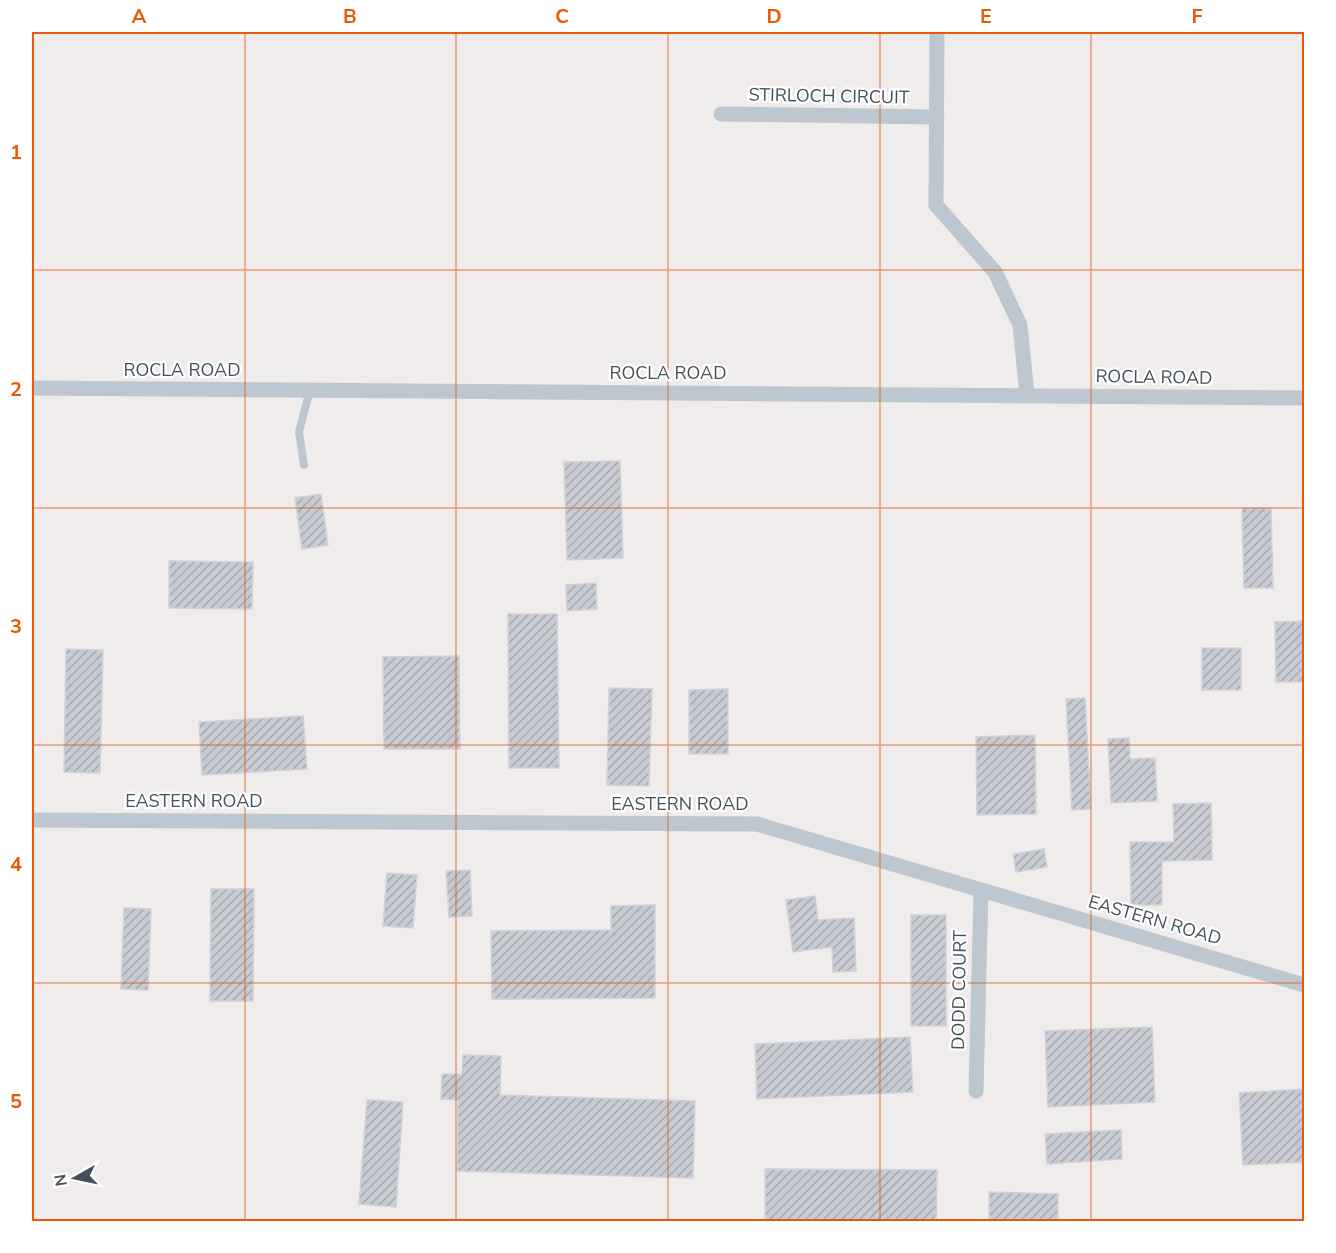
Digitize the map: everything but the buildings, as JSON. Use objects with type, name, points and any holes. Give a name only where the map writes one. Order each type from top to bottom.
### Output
[{"type":"street","points":[[937,32],[936,205],[995,272],[1020,325],[1027,395]]},
{"type":"street","name":"STIRLOCH CIRCUIT","points":[[721,114],[937,117]]},
{"type":"street","name":"ROCLA ROAD","points":[[32,388],[1305,398]]},
{"type":"street","name":"EASTERN ROAD","points":[[32,820],[757,824],[1305,985]]},
{"type":"street","name":"DODD COURT","points":[[976,1091],[981,890]]},
{"type":"lane","points":[[304,465],[299,432],[310,390]]}]
